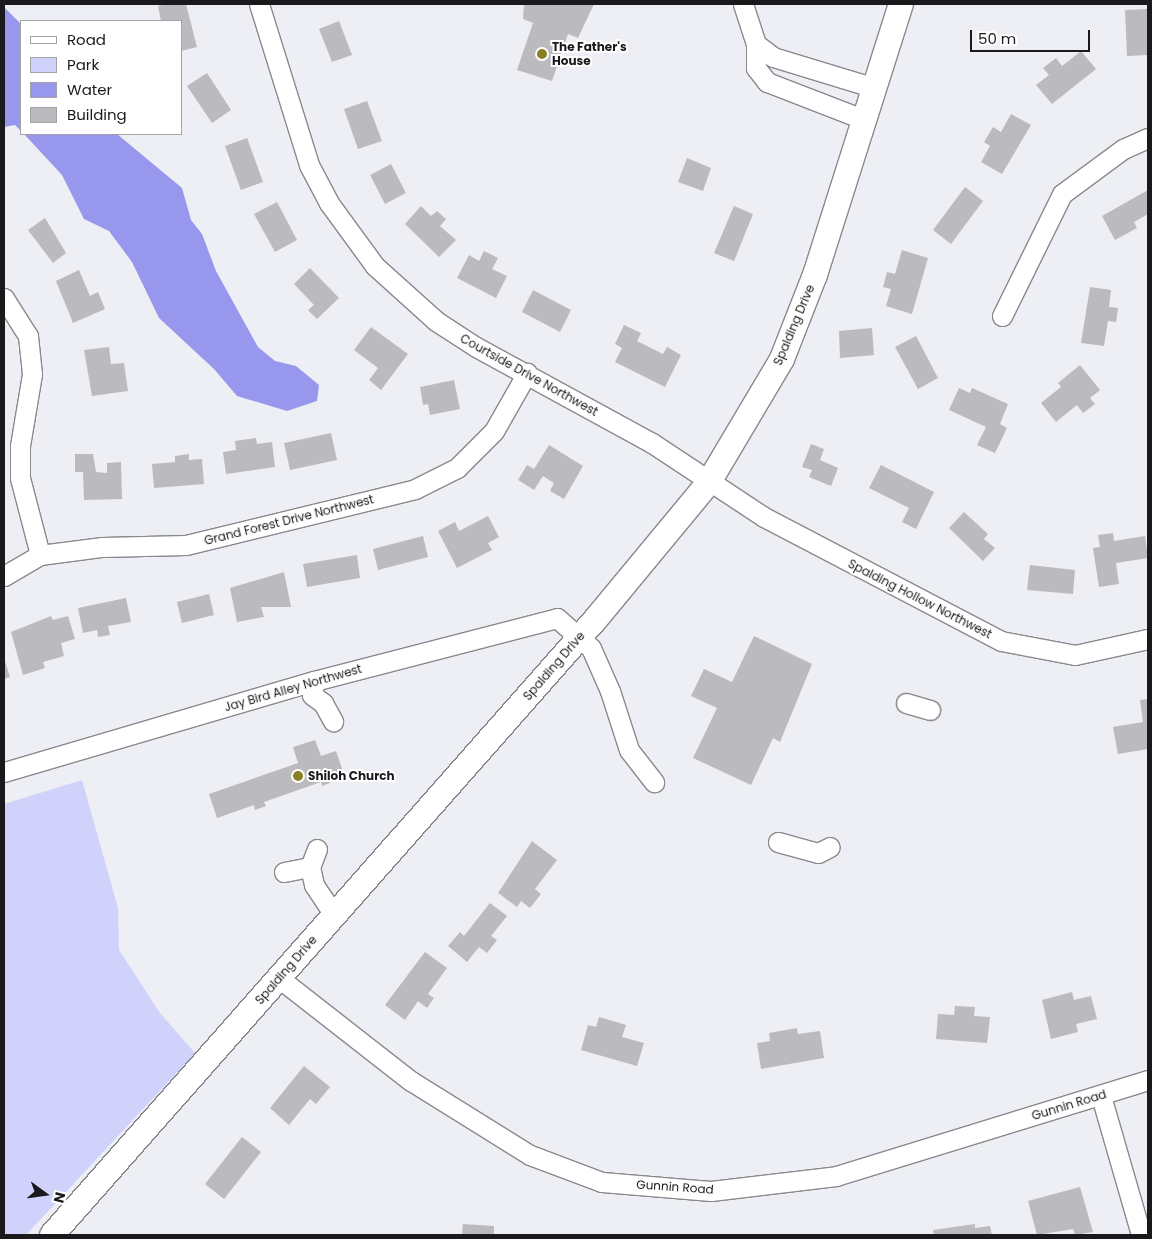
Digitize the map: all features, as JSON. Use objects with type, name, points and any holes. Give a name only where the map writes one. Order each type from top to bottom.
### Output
[{"type":"main road","name":"Spalding Drive","points":[[52,1235],[580,636],[709,482],[782,359],[815,276],[901,4]]},
{"type":"street","name":"Courtside Drive Northwest","points":[[259,4],[308,165],[352,237],[375,266],[436,321],[652,443],[709,482]]},
{"type":"street","points":[[743,4],[756,44],[756,68],[767,82],[865,120]]},
{"type":"street","points":[[756,44],[773,56],[875,88]]},
{"type":"street","points":[[1002,316],[1062,194],[1123,149],[1148,138]]},
{"type":"street","points":[[4,298],[28,336],[32,374],[20,446],[20,478],[40,555]]},
{"type":"street","name":"Grand Forest Drive Northwest","points":[[4,576],[40,555],[102,547],[186,545],[415,489],[457,468],[494,431],[527,373]]},
{"type":"street","name":"Spalding Hollow Northwest","points":[[709,482],[801,538],[1001,641],[1075,655],[1148,639]]},
{"type":"street","name":"Jay Bird Alley Northwest","points":[[4,772],[314,681],[557,618],[580,636]]},
{"type":"street","points":[[580,636],[610,691],[629,750],[654,782]]},
{"type":"street","points":[[314,681],[312,695],[323,703],[333,721]]},
{"type":"street","points":[[906,703],[930,710]]},
{"type":"street","points":[[778,842],[818,854],[830,847]]},
{"type":"street","points":[[317,849],[310,867],[314,885],[334,915]]},
{"type":"street","points":[[284,872],[310,867]]},
{"type":"street","name":"Gunnin Road","points":[[279,978],[411,1081],[530,1155],[602,1182],[711,1191],[836,1176],[1148,1080]]},
{"type":"street","points":[[1100,1096],[1141,1235]]},
{"type":"green space","points":[[82,780],[118,908],[119,950],[160,1013],[195,1053],[26,1235],[4,1235],[4,804]]},
{"type":"water","points":[[4,7],[20,23],[20,130],[15,125],[4,127]]},
{"type":"water","points":[[25,135],[118,135],[182,188],[191,220],[202,234],[216,271],[258,347],[275,361],[296,366],[319,385],[317,401],[287,411],[237,396],[214,369],[159,318],[132,262],[109,231],[84,219],[62,175]]},
{"type":"building","points":[[186,4],[197,47],[182,51],[182,20],[161,20],[158,6]]},
{"type":"building","name":"The Father's House","points":[[524,4],[594,4],[578,38],[568,34],[552,81],[517,70],[533,23],[523,19]]},
{"type":"building","points":[[1148,9],[1148,55],[1127,56],[1125,10]]},
{"type":"building","points":[[339,21],[352,55],[332,62],[319,29]]},
{"type":"building","points":[[1081,51],[1096,69],[1052,104],[1036,85],[1049,75],[1043,68],[1056,58],[1062,66]]},
{"type":"building","points":[[207,73],[231,110],[212,123],[187,86]]},
{"type":"building","points":[[367,101],[382,141],[358,149],[344,109]]},
{"type":"building","points":[[1011,114],[1031,125],[1002,174],[981,162],[990,146],[984,142],[993,127],[1001,132]]},
{"type":"building","points":[[247,138],[263,182],[241,190],[225,146]]},
{"type":"building","points":[[687,158],[711,168],[703,191],[678,182]]},
{"type":"building","points":[[391,164],[406,193],[385,204],[370,175]]},
{"type":"building","points":[[965,187],[983,201],[951,244],[933,230]]},
{"type":"building","points":[[1148,190],[1148,214],[1134,222],[1137,228],[1115,240],[1102,216]]},
{"type":"building","points":[[277,202],[297,240],[275,252],[254,214]]},
{"type":"building","points":[[421,206],[431,216],[437,211],[446,219],[440,226],[456,240],[439,257],[405,224]]},
{"type":"building","points":[[734,206],[753,214],[734,261],[714,253]]},
{"type":"building","points":[[45,218],[66,253],[53,263],[28,230]]},
{"type":"building","points":[[902,250],[928,258],[912,314],[886,306],[891,289],[883,287],[887,272],[895,274]]},
{"type":"building","points":[[484,251],[498,258],[492,269],[507,276],[496,298],[457,278],[469,255],[479,261]]},
{"type":"building","points":[[310,268],[339,298],[317,319],[308,310],[314,305],[294,284]]},
{"type":"building","points":[[79,270],[90,296],[98,292],[105,309],[73,323],[56,281]]},
{"type":"building","points":[[1090,287],[1111,290],[1109,307],[1118,308],[1116,322],[1108,321],[1104,346],[1081,343]]},
{"type":"building","points":[[533,290],[571,310],[560,332],[522,312]]},
{"type":"building","points":[[624,325],[641,333],[637,341],[663,354],[667,347],[681,355],[665,387],[615,362],[622,348],[615,344]]},
{"type":"building","points":[[371,327],[408,354],[381,390],[369,380],[378,368],[354,350]]},
{"type":"building","points":[[872,328],[874,355],[840,358],[839,331]]},
{"type":"building","points":[[916,336],[938,378],[918,389],[895,347]]},
{"type":"building","points":[[109,347],[111,364],[124,363],[128,391],[92,396],[84,350]]},
{"type":"building","points":[[1080,365],[1100,390],[1090,398],[1095,404],[1083,413],[1077,405],[1056,422],[1041,403],[1061,387],[1058,383]]},
{"type":"building","points":[[454,380],[460,409],[430,415],[428,404],[423,405],[420,387]]},
{"type":"building","points":[[959,388],[970,393],[972,388],[1008,404],[1000,424],[1007,428],[995,453],[977,445],[986,427],[949,410]]},
{"type":"building","points":[[331,433],[337,460],[290,470],[284,443]]},
{"type":"building","points":[[256,438],[257,444],[272,442],[275,467],[226,474],[223,452],[236,450],[235,441]]},
{"type":"building","points":[[811,444],[824,449],[820,460],[838,468],[831,486],[809,477],[812,470],[802,467]]},
{"type":"building","points":[[549,445],[583,466],[564,499],[550,491],[554,483],[543,476],[534,490],[518,480],[527,465],[534,469]]},
{"type":"building","points":[[75,454],[93,454],[96,472],[107,473],[107,463],[121,462],[122,499],[84,500],[83,472],[75,472]]},
{"type":"building","points":[[189,454],[189,460],[202,459],[204,484],[154,488],[152,464],[175,462],[175,456]]},
{"type":"building","points":[[881,465],[934,492],[916,529],[902,522],[909,508],[869,488]]},
{"type":"building","points":[[964,512],[988,534],[984,539],[995,548],[983,561],[949,528]]},
{"type":"building","points":[[488,516],[499,537],[488,543],[492,550],[457,568],[438,531],[455,522],[459,531]]},
{"type":"building","points":[[1113,533],[1114,541],[1145,536],[1148,558],[1116,563],[1119,584],[1099,587],[1093,548],[1100,547],[1098,535]]},
{"type":"building","points":[[423,536],[428,557],[378,570],[373,549]]},
{"type":"building","points":[[357,555],[360,578],[307,587],[303,564]]},
{"type":"building","points":[[1030,565],[1075,570],[1073,594],[1027,590]]},
{"type":"building","points":[[284,572],[291,607],[261,607],[264,617],[237,622],[230,588]]},
{"type":"building","points":[[209,594],[214,615],[182,623],[177,602]]},
{"type":"building","points":[[126,598],[131,622],[108,626],[110,635],[98,637],[97,630],[83,633],[78,608]]},
{"type":"building","points":[[51,616],[53,620],[68,616],[75,639],[61,643],[64,656],[43,662],[45,668],[23,675],[11,632]]},
{"type":"building","points":[[754,636],[812,664],[780,742],[773,738],[751,785],[693,758],[717,708],[691,696],[704,669],[732,682]]},
{"type":"building","points":[[4,658],[10,677],[4,679]]},
{"type":"building","points":[[1148,699],[1148,749],[1118,754],[1113,727],[1143,722],[1140,700]]},
{"type":"building","name":"Shiloh Church","points":[[315,740],[321,756],[336,751],[344,774],[329,779],[330,783],[322,786],[321,782],[264,802],[266,806],[255,810],[254,805],[217,818],[209,794],[298,763],[293,747]]},
{"type":"building","points":[[532,841],[557,860],[535,889],[541,894],[530,908],[521,901],[517,907],[498,893]]},
{"type":"building","points":[[490,903],[507,916],[491,936],[497,940],[487,953],[479,947],[467,962],[448,946],[460,932],[464,936]]},
{"type":"building","points":[[425,952],[447,968],[428,994],[434,998],[427,1008],[418,1001],[405,1020],[385,1005]]},
{"type":"building","points":[[1072,992],[1074,1000],[1091,996],[1097,1019],[1076,1024],[1078,1032],[1051,1039],[1042,1000]]},
{"type":"building","points":[[955,1006],[975,1007],[974,1016],[990,1017],[987,1043],[936,1039],[938,1014],[954,1015]]},
{"type":"building","points":[[599,1017],[626,1025],[622,1037],[644,1043],[637,1066],[581,1050],[588,1025],[596,1027]]},
{"type":"building","points":[[797,1028],[798,1034],[820,1031],[824,1058],[761,1069],[757,1043],[770,1041],[769,1033]]},
{"type":"building","points":[[304,1066],[330,1087],[316,1104],[310,1099],[289,1125],[270,1108]]},
{"type":"building","points":[[242,1137],[261,1152],[224,1199],[205,1184]]},
{"type":"building","points":[[1080,1187],[1093,1232],[1075,1235],[1073,1229],[1037,1235],[1028,1201]]},
{"type":"building","points":[[463,1224],[494,1226],[494,1235],[462,1235]]},
{"type":"building","points":[[975,1224],[975,1228],[990,1226],[992,1235],[934,1235],[933,1230]]},
{"type":"place","name":"The Father's House","points":[[542,54]]},
{"type":"place","name":"Shiloh Church","points":[[298,776]]}]
